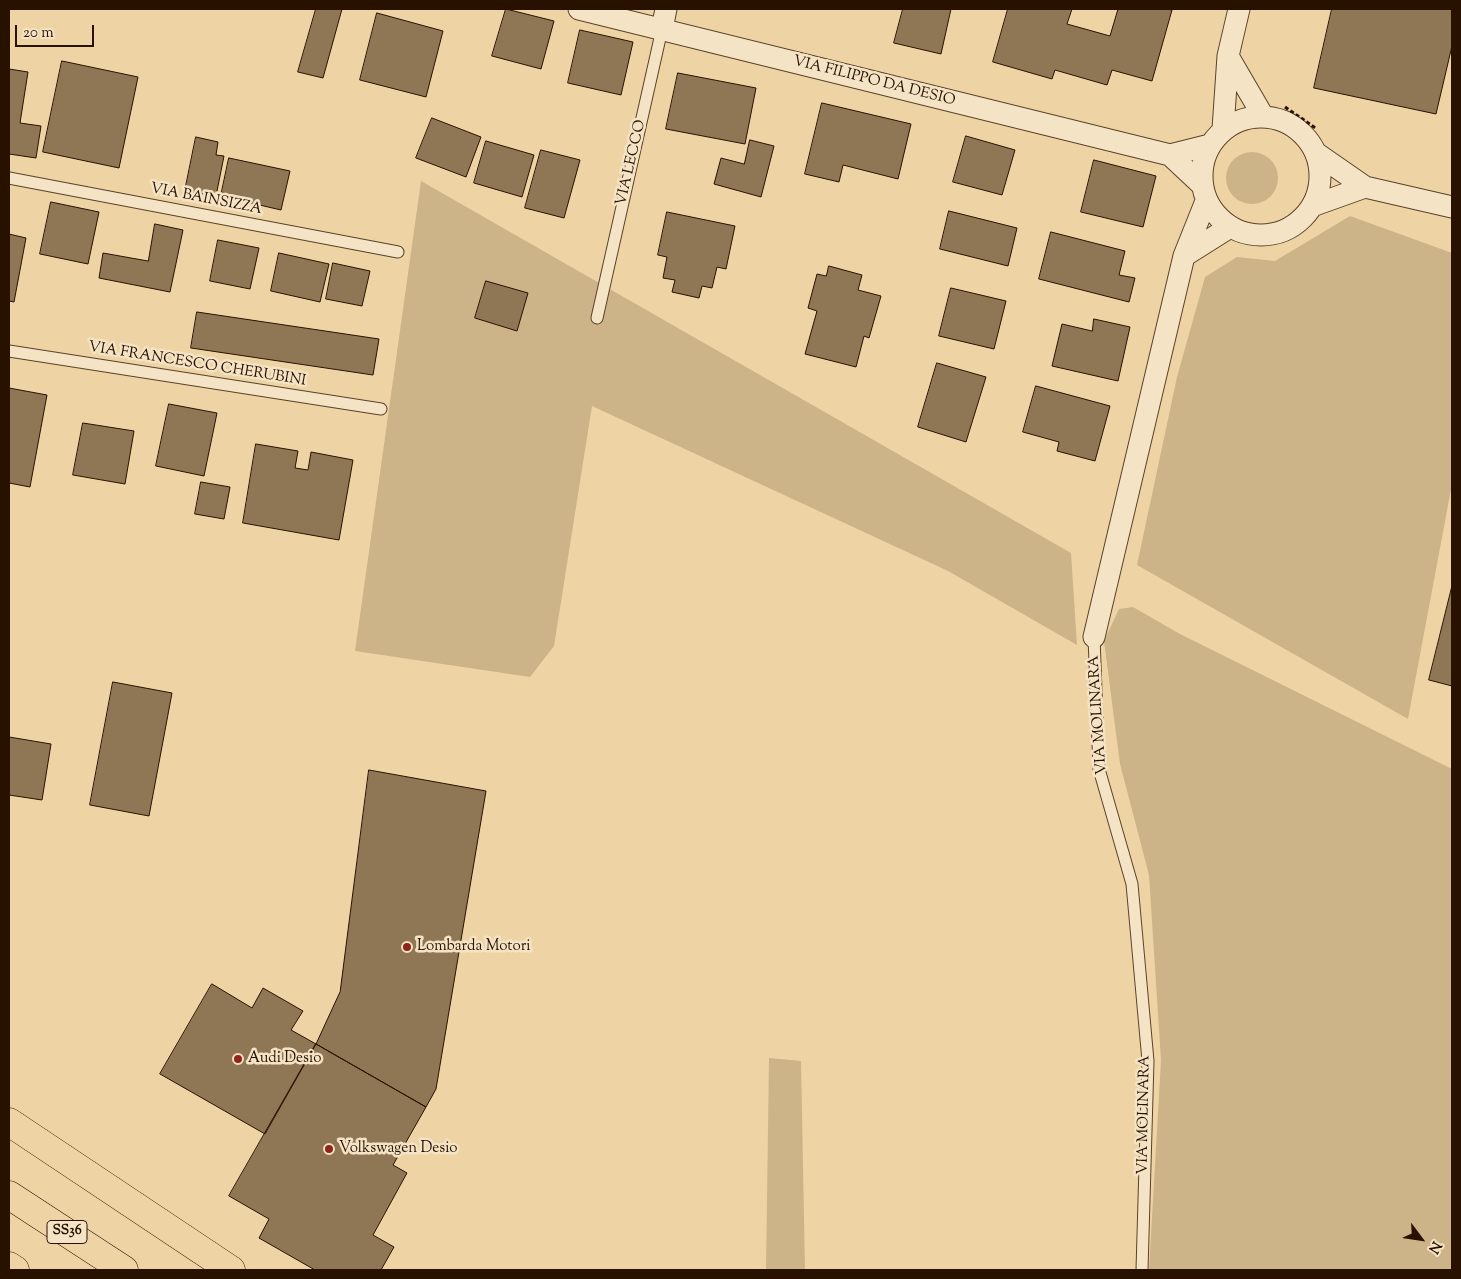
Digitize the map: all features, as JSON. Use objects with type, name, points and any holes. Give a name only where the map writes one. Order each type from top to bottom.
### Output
[{"type":"highway","points":[[9,1122],[231,1270]]},
{"type":"highway","name":"SS36","points":[[9,1195],[124,1270]]},
{"type":"highway","points":[[9,1266],[15,1270]]},
{"type":"street","name":"VIA FILIPPO DA DESIO","points":[[579,9],[664,19],[1170,155],[1210,145]]},
{"type":"street","points":[[1224,129],[1228,56],[1239,9]]},
{"type":"street","points":[[1228,56],[1270,110],[1319,145],[1365,187],[1452,207]]},
{"type":"street","points":[[1270,110],[1224,129],[1210,145],[1204,192],[1216,216],[1230,228],[1248,234],[1266,235],[1284,230],[1300,220],[1312,206],[1320,180],[1319,145]]},
{"type":"street","name":"VIA FILIPPO DA DESIO","points":[[1170,155],[1204,192]]},
{"type":"street","points":[[1312,206],[1365,187]]},
{"type":"street","name":"VIA MOLINARA","points":[[1094,637],[1184,256],[1204,192]]},
{"type":"street","points":[[1184,256],[1230,228]]},
{"type":"lane","name":"VIA LECCO","points":[[597,318],[664,19]]},
{"type":"lane","name":"VIA BAINSIZZA","points":[[9,178],[398,252]]},
{"type":"lane","name":"VIA FRANCESCO CHERUBINI","points":[[9,351],[381,409]]},
{"type":"lane","name":"VIA MOLINARA","points":[[1094,637],[1099,769],[1132,884],[1148,1061],[1142,1270]]},
{"type":"path","points":[[1270,110],[1317,128],[1319,145]]},
{"type":"shaded area","points":[[1252,152],[1266,156],[1274,164],[1278,178],[1274,192],[1266,200],[1252,204],[1238,200],[1230,192],[1226,178],[1230,164],[1238,156]]},
{"type":"shaded area","points":[[421,181],[1071,553],[1077,645],[948,571],[592,406],[554,646],[530,677],[355,651]]},
{"type":"shaded area","points":[[1350,216],[1452,253],[1452,484],[1408,719],[1137,565],[1177,377],[1205,277],[1237,257],[1275,261]]},
{"type":"shaded area","points":[[1133,607],[1180,634],[1452,769],[1452,1270],[1149,1270],[1161,1060],[1149,875],[1120,764],[1104,641],[1119,609]]},
{"type":"shaded area","points":[[769,1058],[801,1061],[805,1270],[766,1270]]},
{"type":"building","points":[[316,9],[342,9],[323,78],[298,72]]},
{"type":"building","points":[[506,9],[554,21],[541,69],[492,56]]},
{"type":"building","points":[[903,9],[951,9],[941,54],[894,43]]},
{"type":"building","points":[[1008,9],[1072,9],[1067,24],[1110,36],[1118,9],[1172,10],[1152,81],[1112,70],[1107,85],[1055,70],[1052,79],[993,62]]},
{"type":"building","points":[[1332,9],[1452,9],[1452,46],[1436,114],[1314,88]]},
{"type":"building","points":[[377,13],[443,31],[426,97],[360,80]]},
{"type":"building","points":[[580,30],[633,42],[621,95],[568,83]]},
{"type":"building","points":[[62,61],[138,77],[119,168],[43,152]]},
{"type":"building","points":[[9,69],[28,72],[20,123],[41,126],[36,158],[9,154]]},
{"type":"building","points":[[678,73],[756,88],[745,144],[666,129]]},
{"type":"building","points":[[822,103],[911,124],[898,179],[843,165],[839,182],[805,174]]},
{"type":"building","points":[[432,118],[481,137],[466,177],[416,158]]},
{"type":"building","points":[[966,136],[1015,150],[1002,195],[953,182]]},
{"type":"building","points":[[196,137],[218,142],[216,155],[224,156],[216,196],[185,191]]},
{"type":"building","points":[[750,140],[774,146],[761,197],[714,184],[721,158],[744,164]]},
{"type":"building","points":[[486,141],[534,155],[522,197],[474,183]]},
{"type":"building","points":[[541,150],[580,160],[564,218],[525,208]]},
{"type":"building","points":[[229,158],[290,171],[281,210],[221,196]]},
{"type":"building","points":[[1094,160],[1156,176],[1143,227],[1081,212]]},
{"type":"building","points":[[51,202],[99,212],[88,264],[40,254]]},
{"type":"building","points":[[949,211],[1017,228],[1008,266],[940,249]]},
{"type":"building","points":[[667,212],[735,226],[726,269],[717,267],[712,288],[702,286],[699,298],[672,292],[675,280],[663,278],[667,257],[658,255]]},
{"type":"building","points":[[155,224],[183,230],[170,292],[99,278],[103,253],[148,261]]},
{"type":"building","points":[[1051,232],[1125,251],[1119,275],[1135,278],[1129,302],[1039,279]]},
{"type":"building","points":[[9,234],[26,238],[14,302],[9,301]]},
{"type":"building","points":[[218,240],[259,248],[250,289],[210,281]]},
{"type":"building","points":[[279,253],[329,264],[320,302],[271,291]]},
{"type":"building","points":[[333,263],[370,271],[362,306],[326,299]]},
{"type":"building","points":[[829,266],[862,275],[858,290],[881,296],[869,338],[864,336],[856,367],[805,354],[817,311],[808,308],[817,274],[826,276]]},
{"type":"building","points":[[486,281],[528,293],[517,331],[475,318]]},
{"type":"building","points":[[951,288],[1006,301],[994,349],[939,336]]},
{"type":"building","points":[[197,312],[379,339],[373,375],[191,348]]},
{"type":"building","points":[[1094,319],[1130,327],[1118,381],[1052,366],[1062,324],[1092,331]]},
{"type":"building","points":[[937,363],[986,377],[966,442],[918,427]]},
{"type":"building","points":[[1036,386],[1110,406],[1095,461],[1057,451],[1059,442],[1023,432]]},
{"type":"building","points":[[9,388],[47,395],[30,487],[9,483]]},
{"type":"building","points":[[169,404],[217,413],[204,476],[156,466]]},
{"type":"building","points":[[83,423],[134,431],[125,484],[73,475]]},
{"type":"building","points":[[256,444],[298,451],[295,468],[308,470],[311,452],[353,460],[339,540],[243,523]]},
{"type":"building","points":[[201,482],[230,487],[224,519],[195,514]]},
{"type":"building","points":[[1452,586],[1452,686],[1429,680]]},
{"type":"building","points":[[113,682],[172,693],[149,816],[90,805]]},
{"type":"building","points":[[9,737],[51,744],[42,800],[9,795]]},
{"type":"building","points":[[369,770],[486,791],[436,1089],[426,1107],[316,1044],[340,992]]},
{"type":"building","name":"Audi Desio","points":[[212,984],[252,1008],[263,988],[303,1011],[291,1030],[316,1044],[265,1134],[160,1074]]},
{"type":"building","name":"Volkswagen Desio","points":[[316,1044],[426,1107],[393,1165],[407,1173],[373,1235],[394,1247],[381,1270],[315,1270],[259,1238],[269,1219],[229,1196]]},
{"type":"place","name":"Lombarda Motori","points":[[407,947]]},
{"type":"place","name":"Audi Desio","points":[[238,1059]]},
{"type":"place","name":"Volkswagen Desio","points":[[329,1149]]}]
